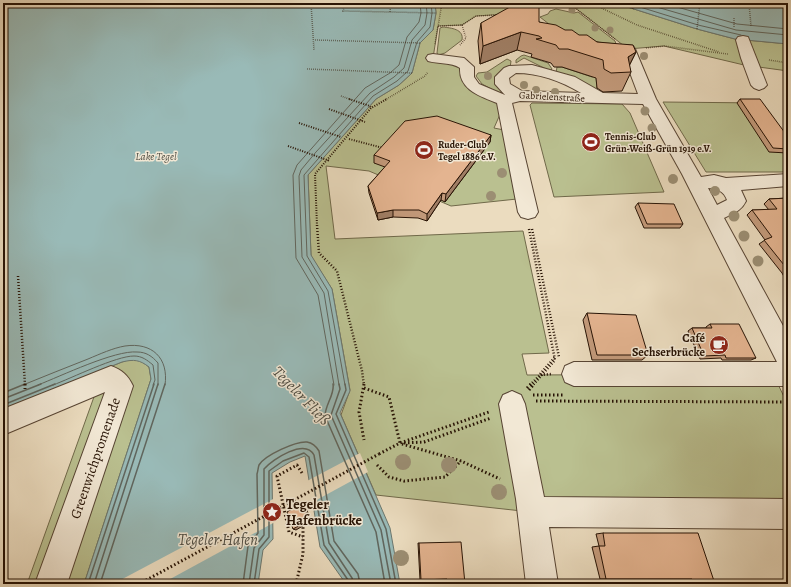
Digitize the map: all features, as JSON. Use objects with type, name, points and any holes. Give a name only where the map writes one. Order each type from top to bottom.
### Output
[{"type":"street","points":[[747,36],[748,58],[759,84]]},
{"type":"street","points":[[628,49],[648,99],[713,215],[788,359]]},
{"type":"street","points":[[433,58],[459,61],[467,67],[467,77],[474,88],[512,98],[528,217]]},
{"type":"street","name":"Gabrielenstraße","points":[[600,98],[570,80],[532,69],[522,68],[509,71],[502,77],[505,88],[510,92],[512,98],[648,99]]},
{"type":"street","points":[[723,185],[788,180]]},
{"type":"street","points":[[697,186],[705,181],[715,182],[723,185],[733,192],[737,201],[733,206],[713,215]]},
{"type":"street","points":[[567,381],[788,374]]},
{"type":"street","name":"Greenwichpromenade","points":[[3,422],[111,378],[120,386],[51,584]]},
{"type":"street","points":[[516,403],[542,584]]},
{"type":"street","points":[[529,501],[788,514]]},
{"type":"path","points":[[311,3],[315,40],[314,50]]},
{"type":"path","points":[[345,3],[343,12],[436,13]]},
{"type":"path","points":[[390,12],[391,3]]},
{"type":"path","points":[[364,440],[359,412],[364,388],[362,371],[338,271],[319,253],[315,201],[315,174],[371,108],[425,76],[431,68],[442,3]]},
{"type":"path","points":[[535,8],[547,3]]},
{"type":"path","points":[[562,3],[574,7],[628,49],[664,46],[788,63]]},
{"type":"path","points":[[586,3],[591,3],[608,12],[685,42],[748,58]]},
{"type":"path","points":[[632,9],[636,3]]},
{"type":"path","points":[[697,29],[700,3]]},
{"type":"path","points":[[747,36],[749,3]]},
{"type":"path","points":[[438,26],[462,25],[476,16],[500,15]]},
{"type":"path","points":[[449,60],[450,53],[466,40],[467,35],[462,25]]},
{"type":"path","points":[[315,40],[420,43]]},
{"type":"path","points":[[306,69],[412,73]]},
{"type":"path","points":[[341,96],[370,106],[371,108]]},
{"type":"path","points":[[329,109],[365,122]]},
{"type":"path","points":[[299,123],[341,137]]},
{"type":"path","points":[[349,140],[385,148]]},
{"type":"path","points":[[288,146],[330,161]]},
{"type":"path","points":[[528,217],[558,354],[567,381]]},
{"type":"path","points":[[528,217],[555,357]]},
{"type":"path","points":[[18,276],[26,392]]},
{"type":"path","points":[[516,403],[558,354]]},
{"type":"path","points":[[541,375],[567,381]]},
{"type":"path","points":[[516,403],[541,375]]},
{"type":"path","points":[[400,443],[424,442],[567,381]]},
{"type":"path","points":[[364,388],[389,397],[400,443]]},
{"type":"path","points":[[139,584],[400,443],[520,401],[788,402]]},
{"type":"path","points":[[400,443],[462,461],[529,501]]},
{"type":"path","points":[[377,465],[389,477],[404,480],[445,477],[462,461]]},
{"type":"path","points":[[302,473],[298,465],[277,476],[289,532],[304,537]]},
{"type":"path","points":[[296,584],[304,554],[304,526],[302,520]]},
{"type":"green space","points":[[435,3],[547,3],[523,13],[476,16],[462,25],[438,26],[433,58],[459,61],[467,77],[505,103],[494,128],[504,130],[517,199],[451,206],[369,171],[326,166],[335,239],[523,231],[549,353],[522,354],[527,375],[773,374],[788,405],[788,514],[531,512],[376,495],[341,415],[350,390],[332,289],[311,256],[308,175],[376,99],[399,85],[412,73],[420,43],[433,30],[436,13]]},
{"type":"green space","points":[[562,3],[615,3],[697,29],[735,39],[788,44],[788,71],[744,65],[664,46],[628,49],[574,7]]},
{"type":"green space","points":[[556,9],[574,13],[578,12],[615,41],[616,44],[568,39],[540,17]]},
{"type":"green space","points":[[443,27],[459,31],[462,36],[462,40],[445,53],[438,55],[440,28]]},
{"type":"green space","points":[[524,55],[548,63],[552,69],[550,71],[524,58],[516,63],[516,60]]},
{"type":"green space","points":[[507,59],[511,61],[506,97],[482,84],[476,76],[478,73],[487,72]]},
{"type":"green space","points":[[557,67],[562,67],[592,77],[596,76],[597,90],[556,73]]},
{"type":"green space","name":"Tennis-Club Grün-Weiß-Grün 1919 e.V.","points":[[663,102],[762,103],[788,138],[788,172],[706,172]]},
{"type":"green space","name":"Tennis-Club Grün-Weiß-Grün 1919 e.V.","points":[[532,103],[622,104],[630,113],[664,192],[554,197],[530,105]]},
{"type":"green space","points":[[132,359],[141,361],[149,367],[151,379],[84,584],[27,584],[95,394],[3,409]]},
{"type":"water","name":"Lake Tegel","points":[[3,3],[435,3],[436,13],[433,30],[420,43],[412,73],[399,85],[376,99],[308,175],[311,255],[332,289],[350,391],[340,413],[390,528],[400,584],[346,584],[320,547],[305,456],[290,462],[272,473],[273,539],[263,550],[258,584],[84,584],[151,379],[149,367],[137,361],[126,361],[3,409]]},
{"type":"water","points":[[615,3],[788,3],[788,44],[735,39],[697,29]]},
{"type":"pier","points":[[360,453],[368,472],[311,503],[307,481]]},
{"type":"pier","points":[[275,498],[275,522],[161,584],[113,584]]},
{"type":"building","points":[[517,3],[534,3],[539,6],[539,22],[556,25],[565,30],[572,30],[579,35],[587,35],[597,42],[633,45],[636,52],[628,57],[631,72],[611,73],[604,69],[603,60],[568,49],[559,49],[556,45],[536,39],[542,38],[539,36],[521,32],[483,46],[481,23]]},
{"type":"building","points":[[740,99],[760,99],[788,137],[788,149],[773,148]]},
{"type":"building","points":[[437,116],[491,135],[446,194],[442,193],[427,214],[419,210],[393,210],[377,213],[368,186],[390,161],[374,155],[405,121]]},
{"type":"building","points":[[788,198],[788,270],[764,240],[772,237],[752,210],[777,209],[769,199]]},
{"type":"building","points":[[638,203],[674,204],[683,224],[647,224]]},
{"type":"building","points":[[587,313],[636,315],[648,355],[597,355]]},
{"type":"building","name":"Café Sechserbrücke","points":[[710,324],[739,324],[756,358],[726,358],[725,355],[704,356],[692,328],[712,328]]},
{"type":"building","points":[[302,503],[309,520],[293,529],[287,512]]},
{"type":"building","points":[[603,533],[698,533],[715,584],[694,584],[692,579],[606,579],[599,546],[605,546]]},
{"type":"building","points":[[461,542],[465,584],[447,584],[447,579],[421,580],[419,543]]},
{"type":"place","name":"Tennis-Club Grün-Weiß-Grün 1919 e.V.","points":[[591,142]]},
{"type":"place","name":"Ruder-Club Tegel 1886 e.V.","points":[[424,150]]},
{"type":"place","name":"Café Sechserbrücke","points":[[719,345]]},
{"type":"place","name":"Tegeler Hafenbrücke","points":[[272,512]]},
{"type":"water label","name":"Tegeler Fließ","points":[[302,395]]},
{"type":"water label","name":"Tegeler Hafen","points":[[218,539]]}]
